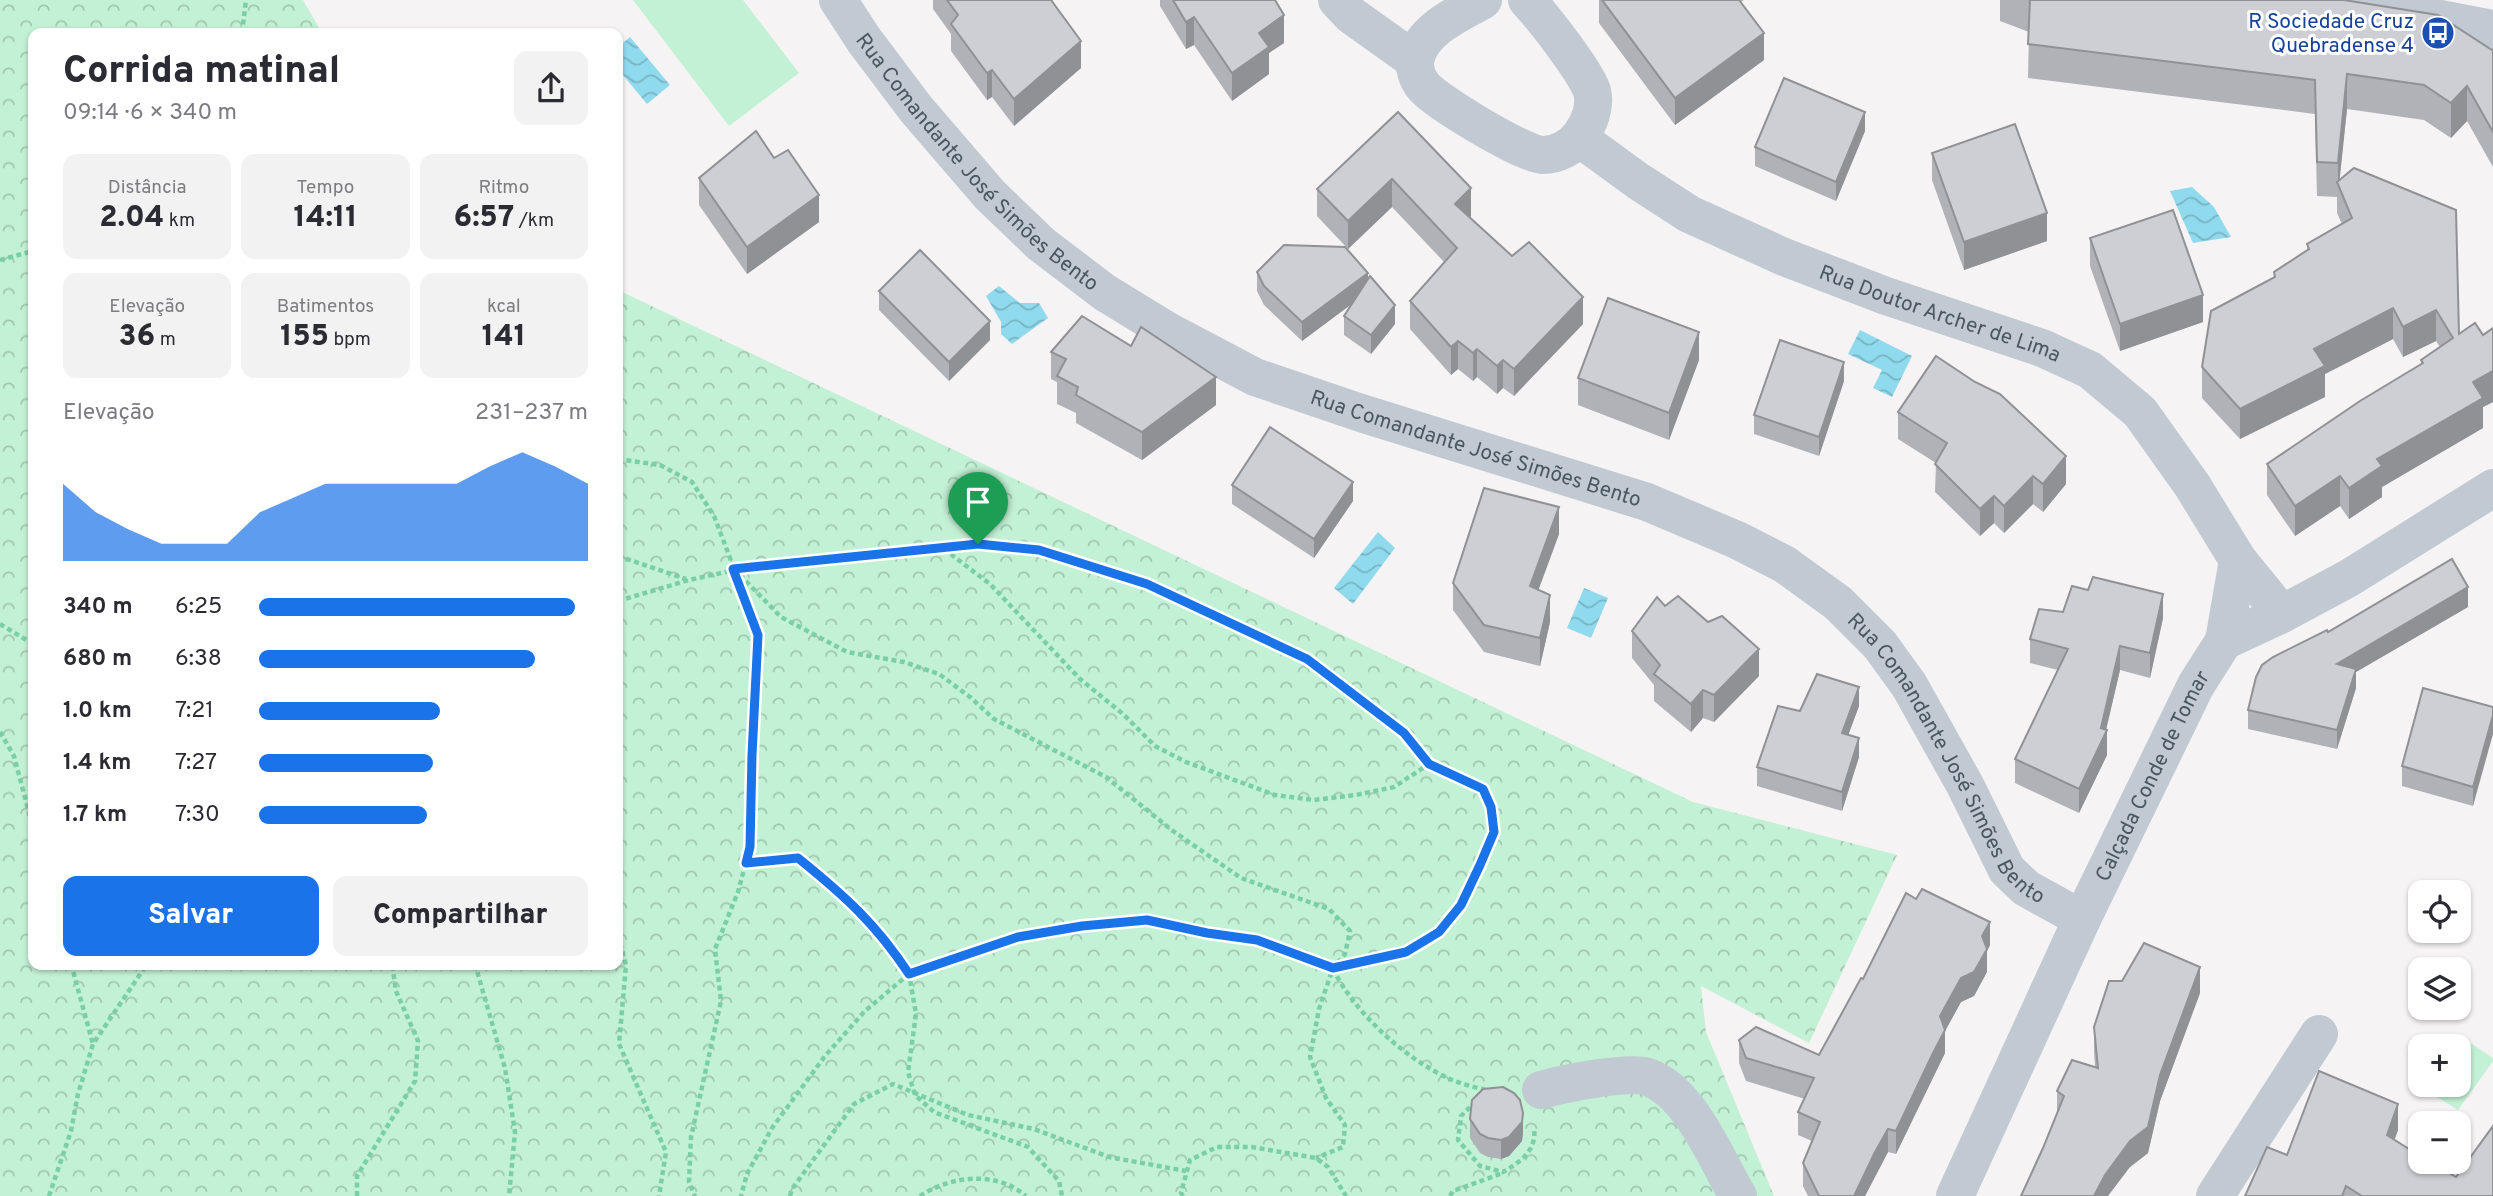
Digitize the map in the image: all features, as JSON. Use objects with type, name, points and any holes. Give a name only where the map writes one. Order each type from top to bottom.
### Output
[{"type":"street","name":"Rua Comandante José Simões Bento","points":[[838,0],[864,40],[916,109],[990,195],[1041,244],[1104,292],[1166,331],[1255,377],[1361,414],[1647,502],[1737,540],[1784,564],[1838,603],[1880,645],[1909,685],[1965,785],[2007,870],[2026,888],[2082,919]]},
{"type":"street","points":[[1337,0],[1350,15],[1414,60]]},
{"type":"street","points":[[1483,0],[1441,25],[1429,36],[1419,47],[1414,60],[1416,73],[1424,87],[1467,118],[1520,148],[1542,156],[1559,152],[1579,138],[1588,125],[1592,92],[1581,72],[1527,0]]},
{"type":"street","points":[[2341,0],[2493,29]]},
{"type":"street","name":"Rua Doutor Archer de Lima","points":[[1579,138],[1689,214],[1784,257],[1886,296],[2042,348],[2090,370],[2140,412],[2192,485],[2238,560],[2282,614]]},
{"type":"street","points":[[2224,640],[2282,614],[2359,572],[2493,488]]},
{"type":"street","points":[[2224,640],[2238,560]]},
{"type":"street","name":"Calçada Conde de Tomar","points":[[1955,1196],[2082,919],[2196,685],[2224,640]]},
{"type":"street","points":[[2215,1196],[2319,1034]]},
{"type":"street","points":[[1529,1092],[1573,1082],[1646,1076],[1670,1088],[1697,1122],[1738,1196]]},
{"type":"path","points":[[243,28],[246,0]]},
{"type":"path","points":[[0,260],[28,252]]},
{"type":"path","points":[[623,460],[660,465],[692,482],[714,516],[758,635],[750,847],[738,892],[715,949],[721,1001],[691,1137],[689,1182],[695,1196]]},
{"type":"path","points":[[623,600],[733,569],[978,544],[1039,550],[1147,584],[1307,659],[1404,733],[1429,764],[1483,789],[1491,807],[1494,832],[1461,905],[1439,932],[1406,952],[1333,968],[1257,940],[1147,920],[1082,926],[1018,937],[909,974],[865,1011],[825,1056],[772,1128],[747,1174],[741,1196]]},
{"type":"path","points":[[944,549],[990,584],[1080,680],[1123,714],[1155,746],[1186,762],[1275,795],[1314,800],[1394,787],[1429,764]]},
{"type":"path","points":[[623,557],[689,580]]},
{"type":"path","points":[[733,569],[781,617],[847,652],[904,662],[939,674],[970,697],[993,719],[1106,777],[1173,831],[1241,878],[1329,909],[1350,931],[1346,954],[1333,968],[1319,1009],[1310,1057],[1325,1098],[1345,1125],[1343,1147],[1316,1158]]},
{"type":"path","points":[[0,624],[28,641]]},
{"type":"path","points":[[0,732],[14,755],[28,809]]},
{"type":"path","points":[[746,863],[798,858],[844,895],[886,940],[909,974],[916,1014],[908,1072],[915,1095],[934,1112],[1028,1147],[1059,1181],[1062,1196]]},
{"type":"path","points":[[623,954],[626,965],[619,1044],[666,1152],[659,1196]]},
{"type":"path","points":[[1333,968],[1345,992],[1364,1015],[1403,1050],[1449,1079],[1486,1090],[1529,1092],[1535,1135],[1525,1159],[1503,1172],[1453,1191],[1450,1196]]},
{"type":"path","points":[[73,970],[93,1044]]},
{"type":"path","points":[[49,1196],[71,1130],[78,1094],[93,1044],[143,970]]},
{"type":"path","points":[[357,1196],[357,1176],[415,1081],[418,1041],[396,991],[393,970]]},
{"type":"path","points":[[477,970],[505,1068],[515,1132],[509,1196]]},
{"type":"path","points":[[790,1196],[792,1189],[854,1104],[893,1084],[968,1115],[1034,1129],[1109,1157],[1186,1171]]},
{"type":"path","points":[[1486,1090],[1461,1116],[1458,1140],[1480,1166],[1503,1172]]},
{"type":"path","points":[[1183,1196],[1181,1193],[1190,1160],[1217,1147],[1252,1147],[1316,1158],[1328,1167],[1346,1196]]},
{"type":"path","points":[[920,1196],[970,1177],[993,1179],[1026,1196]]},
{"type":"green space","points":[[0,0],[303,0],[319,28],[28,28],[28,970],[623,970],[623,292],[1693,802],[1897,855],[1809,1043],[1701,986],[1706,1032],[1774,1196],[0,1196]]},
{"type":"green space","points":[[633,0],[743,0],[799,73],[729,126]]},
{"type":"green space","points":[[2471,1043],[2493,1058],[2471,1092]]},
{"type":"green space","points":[[2437,1097],[2467,1097],[2458,1110]]},
{"type":"water","points":[[630,37],[670,85],[647,104],[623,75],[623,43]]},
{"type":"water","points":[[2192,187],[2214,207],[2231,237],[2193,243],[2170,191]]},
{"type":"water","points":[[999,286],[1020,303],[1039,303],[1048,318],[1012,344],[1001,334],[1001,322],[986,296]]},
{"type":"water","points":[[1860,330],[1912,356],[1892,397],[1873,388],[1882,370],[1848,354]]},
{"type":"water","points":[[1378,532],[1395,548],[1353,604],[1334,588]]},
{"type":"water","points":[[1584,588],[1608,598],[1591,638],[1567,628]]},
{"type":"building","points":[[947,0],[1051,0],[1081,41],[1014,99],[992,70],[987,73],[951,24],[958,15]]},
{"type":"building","points":[[1173,0],[1275,0],[1284,15],[1259,33],[1269,47],[1232,73],[1194,17],[1186,22]]},
{"type":"building","points":[[1602,0],[1739,0],[1764,33],[1675,98]]},
{"type":"building","points":[[2030,0],[2344,0],[2438,15],[2493,49],[2493,132],[2467,86],[2451,103],[2424,85],[2347,74],[2338,163],[2317,162],[2315,80],[2028,44]]},
{"type":"building","points":[[1784,78],[1865,112],[1836,182],[1755,147]]},
{"type":"building","points":[[1398,112],[1471,188],[1455,204],[1512,256],[1529,242],[1583,297],[1514,369],[1503,360],[1497,366],[1477,349],[1473,353],[1458,341],[1451,347],[1410,301],[1457,248],[1392,179],[1348,221],[1317,189]]},
{"type":"building","points":[[2015,124],[2047,213],[1964,242],[1932,153]]},
{"type":"building","points":[[756,131],[774,158],[788,150],[819,195],[747,247],[699,178]]},
{"type":"building","points":[[2354,168],[2456,210],[2459,334],[2475,323],[2483,335],[2493,328],[2493,371],[2473,382],[2483,398],[2377,459],[2382,466],[2349,488],[2340,476],[2295,506],[2267,464],[2360,401],[2423,363],[2421,360],[2453,338],[2436,310],[2403,327],[2393,308],[2314,349],[2325,366],[2240,409],[2202,367],[2211,311],[2275,277],[2274,272],[2309,249],[2307,244],[2352,218],[2337,182]]},
{"type":"building","points":[[2173,210],[2203,295],[2120,324],[2090,238]]},
{"type":"building","points":[[1284,245],[1345,247],[1368,273],[1302,322],[1264,286],[1257,272]]},
{"type":"building","points":[[920,250],[990,321],[949,362],[879,291]]},
{"type":"building","points":[[1370,276],[1395,305],[1371,335],[1344,316]]},
{"type":"building","points":[[1608,298],[1699,332],[1669,413],[1578,378]]},
{"type":"building","points":[[1082,316],[1131,346],[1141,327],[1216,377],[1142,432],[1076,395],[1078,387],[1057,376],[1066,359],[1051,352]]},
{"type":"building","points":[[1780,340],[1844,362],[1819,437],[1754,415]]},
{"type":"building","points":[[1936,356],[1975,382],[2000,394],[2066,456],[2043,484],[2033,476],[2004,506],[1994,496],[1980,509],[1935,464],[1947,443],[1898,412]]},
{"type":"building","points":[[1270,427],[1353,482],[1314,539],[1232,485]]},
{"type":"building","points":[[1484,488],[1559,507],[1530,586],[1550,595],[1540,638],[1484,625],[1453,583]]},
{"type":"building","points":[[2452,559],[2468,587],[2337,664],[2356,669],[2337,730],[2248,710],[2256,677],[2262,665],[2327,630],[2328,632]]},
{"type":"building","points":[[2093,577],[2163,594],[2150,653],[2120,646],[2101,728],[2107,730],[2079,789],[2015,759],[2068,649],[2030,639],[2039,609],[2063,612],[2072,586],[2088,590]]},
{"type":"building","points":[[1678,596],[1708,622],[1722,616],[1759,649],[1714,695],[1703,690],[1691,704],[1654,674],[1660,665],[1632,631],[1657,597],[1665,606]]},
{"type":"building","points":[[1817,674],[1859,687],[1842,733],[1859,738],[1842,792],[1757,767],[1778,706],[1800,711]]},
{"type":"building","points":[[2423,688],[2493,707],[2473,787],[2402,766]]},
{"type":"building","points":[[1922,889],[1990,922],[1982,936],[1987,949],[1974,972],[1961,978],[1940,1016],[1945,1030],[1896,1131],[1888,1129],[1854,1196],[1819,1196],[1803,1163],[1820,1122],[1798,1112],[1814,1078],[1746,1058],[1739,1040],[1756,1027],[1819,1055],[1861,978],[1863,979],[1906,893],[1916,899]]},
{"type":"building","points":[[2144,943],[2200,967],[2160,1075],[2148,1127],[2130,1141],[2105,1175],[2094,1196],[2021,1196],[2064,1096],[2057,1091],[2072,1060],[2098,1068],[2094,1027],[2109,981],[2122,981]]},
{"type":"building","points":[[2319,1071],[2398,1104],[2387,1135],[2408,1148],[2408,1174],[2451,1174],[2456,1177],[2458,1174],[2471,1174],[2471,1156],[2493,1126],[2493,1196],[2362,1196],[2346,1186],[2342,1196],[2245,1196],[2267,1147],[2287,1155]]},
{"type":"building","points":[[1503,1087],[1520,1100],[1522,1122],[1509,1137],[1501,1140],[1488,1138],[1480,1134],[1470,1119],[1472,1100],[1483,1089]]},
{"type":"place","name":"R Sociedade Cruz Quebradense 4","points":[[2438,33]]},
{"type":"route","points":[[978,544],[1039,550],[1147,584],[1307,659],[1404,733],[1429,764],[1483,789],[1491,807],[1494,832],[1461,905],[1439,932],[1406,952],[1333,968],[1257,940],[1147,920],[1082,926],[1018,937],[909,974],[886,940],[844,895],[798,858],[746,863],[750,847],[758,635],[733,569],[978,544]]}]
